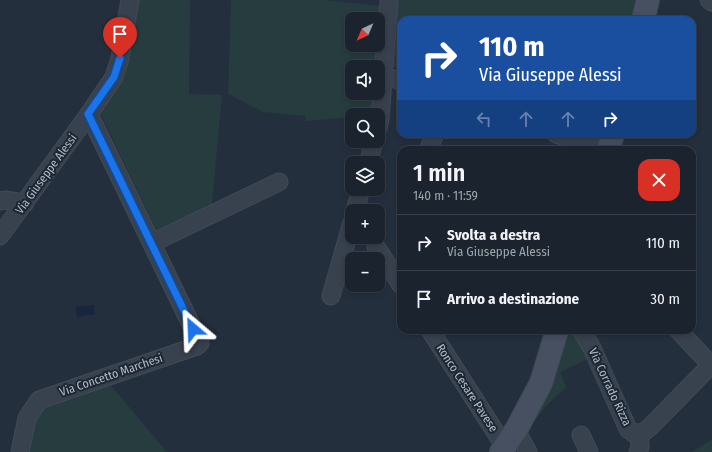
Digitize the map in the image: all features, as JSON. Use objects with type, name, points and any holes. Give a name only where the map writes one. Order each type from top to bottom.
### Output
[{"type":"street","name":"Via Giuseppe Alessi","points":[[0,236],[114,77],[120,58],[130,0]]},
{"type":"street","points":[[381,108],[388,0]]},
{"type":"street","points":[[644,16],[648,0]]},
{"type":"street","name":"Via Concetto Marchesi","points":[[20,452],[27,418],[39,400],[197,346],[200,343],[88,114]]},
{"type":"street","points":[[568,138],[591,146]]},
{"type":"street","points":[[152,243],[279,182]]},
{"type":"street","points":[[0,201],[5,200],[25,203]]},
{"type":"street","points":[[331,296],[346,244]]},
{"type":"street","points":[[376,247],[397,279]]},
{"type":"street","name":"Ronco Cesare Pavese","points":[[433,334],[507,443],[528,452]]},
{"type":"street","points":[[507,443],[541,383],[556,334]]},
{"type":"street","name":"Via Corrado Rizza","points":[[583,334],[592,348],[628,429],[635,434],[644,432],[650,427],[712,365]]},
{"type":"street","points":[[682,334],[712,365]]},
{"type":"street","points":[[638,452],[640,447],[639,433]]},
{"type":"street","points":[[581,434],[589,452]]},
{"type":"green space","points":[[136,0],[190,0],[189,94],[222,95],[212,204],[157,232],[101,114]]},
{"type":"green space","points":[[231,0],[323,0],[382,6],[382,12],[345,12],[345,52],[378,52],[378,60],[345,60],[345,100],[375,100],[374,108],[345,108],[345,118],[305,121],[306,116],[263,112],[228,94]]},
{"type":"green space","points":[[397,0],[638,0],[633,16],[397,16],[397,68],[391,66]]},
{"type":"green space","points":[[565,334],[577,334],[590,358],[560,372],[566,387],[546,406],[529,428]]},
{"type":"green space","points":[[107,381],[167,452],[26,452],[36,412],[41,404]]},
{"type":"green space","points":[[712,439],[712,452],[692,452]]},
{"type":"water","points":[[94,305],[95,314],[77,317],[76,307]]},
{"type":"route","points":[[120,58],[114,77],[88,114],[193,329]]}]
